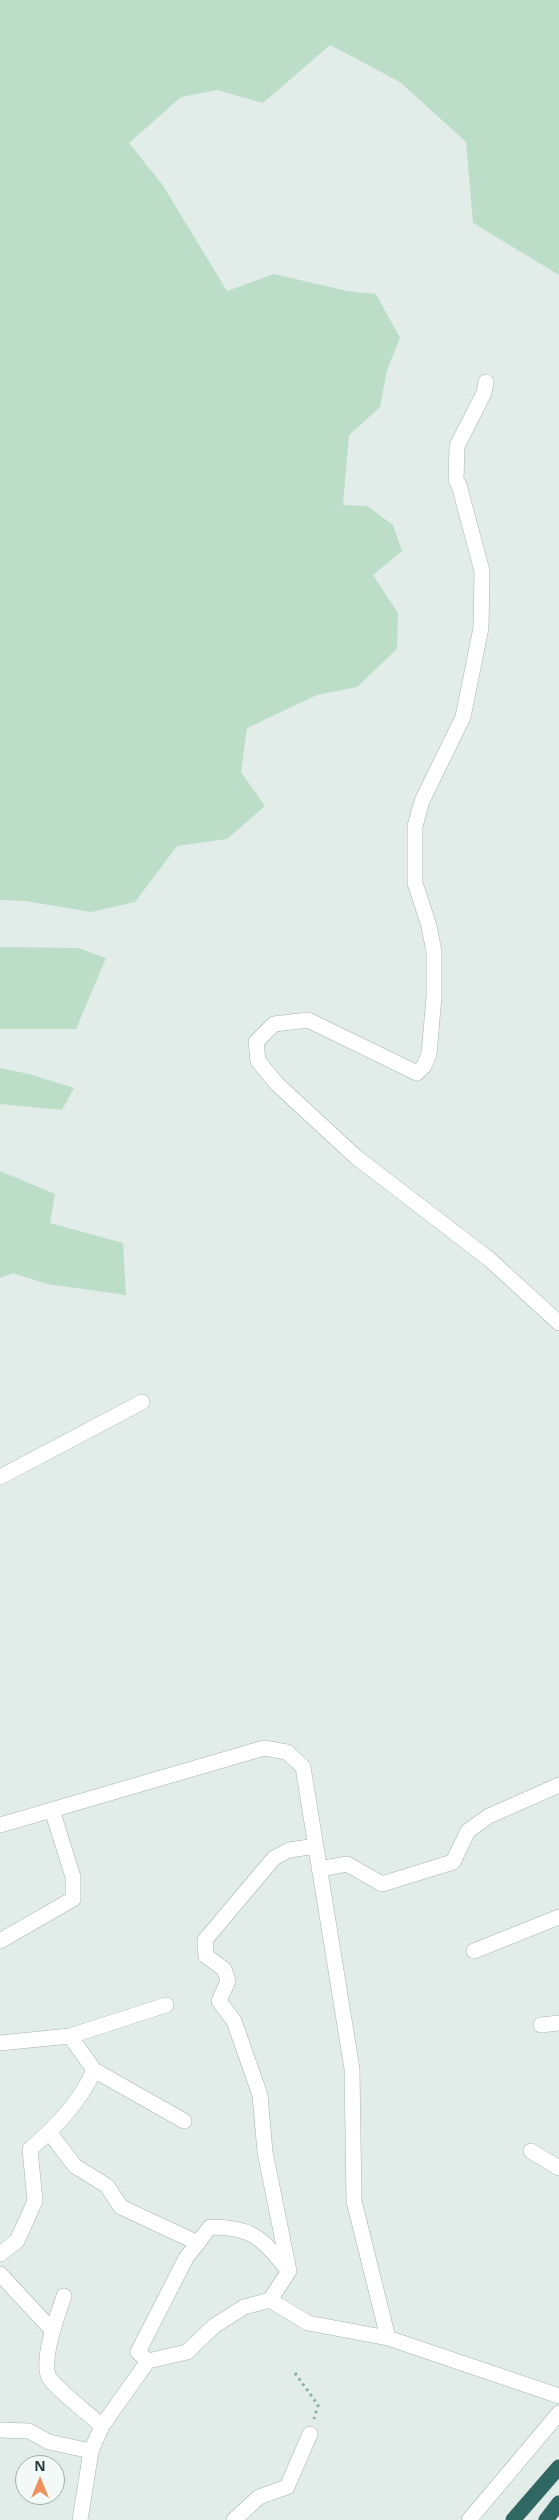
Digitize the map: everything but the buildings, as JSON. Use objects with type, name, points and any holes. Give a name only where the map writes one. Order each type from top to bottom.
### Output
[{"type":"highway","points":[[513,2520],[559,2467]]},
{"type":"highway","points":[[546,2520],[559,2503]]},
{"type":"street","points":[[486,382],[484,393],[458,446],[456,480],[459,485],[482,571],[481,628],[463,717],[422,801],[415,826],[415,883],[429,926],[434,952],[434,997],[429,1054],[424,1066],[416,1073],[308,1020],[274,1024],[256,1042],[258,1061],[278,1084],[356,1158],[490,1259],[559,1323]]},
{"type":"street","points":[[0,1477],[142,1402]]},
{"type":"street","points":[[0,1826],[264,1748],[288,1752],[303,1766],[352,2070],[354,2201],[388,2338]]},
{"type":"street","points":[[320,1869],[347,1864],[382,1884],[453,1862],[468,1831],[489,1816],[559,1786]]},
{"type":"street","points":[[0,1941],[73,1899],[73,1877],[52,1810]]},
{"type":"street","points":[[80,2520],[91,2451],[102,2426],[148,2361],[187,2352],[221,2321],[244,2307],[270,2300],[288,2271],[265,2152],[260,2095],[234,2021],[219,2001],[228,1982],[224,1969],[206,1956],[205,1940],[274,1858],[289,1850],[316,1846]]},
{"type":"street","points":[[474,1951],[559,1917]]},
{"type":"street","points":[[0,2044],[70,2036],[166,2005]]},
{"type":"street","points":[[541,2024],[559,2024]]},
{"type":"street","points":[[70,2036],[94,2070],[184,2121]]},
{"type":"street","points":[[0,2254],[17,2241],[35,2200],[30,2149],[50,2132],[86,2088],[94,2070]]},
{"type":"street","points":[[50,2132],[75,2166],[107,2186],[121,2206],[198,2243]]},
{"type":"street","points":[[531,2152],[559,2168]]},
{"type":"street","points":[[148,2361],[138,2352],[186,2258],[210,2227],[235,2227],[263,2241],[288,2271]]},
{"type":"street","points":[[0,2274],[53,2331]]},
{"type":"street","points":[[64,2296],[53,2331],[46,2363],[49,2378],[102,2426]]},
{"type":"street","points":[[270,2300],[308,2323],[388,2338],[559,2396]]},
{"type":"street","points":[[469,2520],[559,2413]]},
{"type":"street","points":[[0,2430],[28,2431],[50,2442],[91,2451]]},
{"type":"street","points":[[234,2520],[259,2497],[287,2487],[310,2434]]},
{"type":"path","points":[[294,2373],[318,2405],[310,2434]]},
{"type":"green space","points":[[0,0],[559,0],[559,275],[473,223],[466,142],[400,82],[330,45],[263,103],[217,90],[181,97],[129,143],[162,184],[227,291],[274,274],[347,291],[376,294],[400,338],[387,370],[380,407],[349,435],[343,505],[367,506],[393,525],[402,551],[373,575],[398,613],[397,649],[357,687],[317,695],[247,728],[241,772],[265,806],[227,839],[177,846],[135,902],[91,912],[25,901],[0,900]]},
{"type":"green space","points":[[0,947],[78,948],[106,958],[76,1029],[0,1029]]},
{"type":"green space","points":[[0,1068],[29,1074],[74,1088],[62,1110],[0,1104]]},
{"type":"green space","points":[[0,1171],[55,1194],[50,1223],[123,1243],[126,1295],[47,1284],[13,1273],[0,1278]]}]
